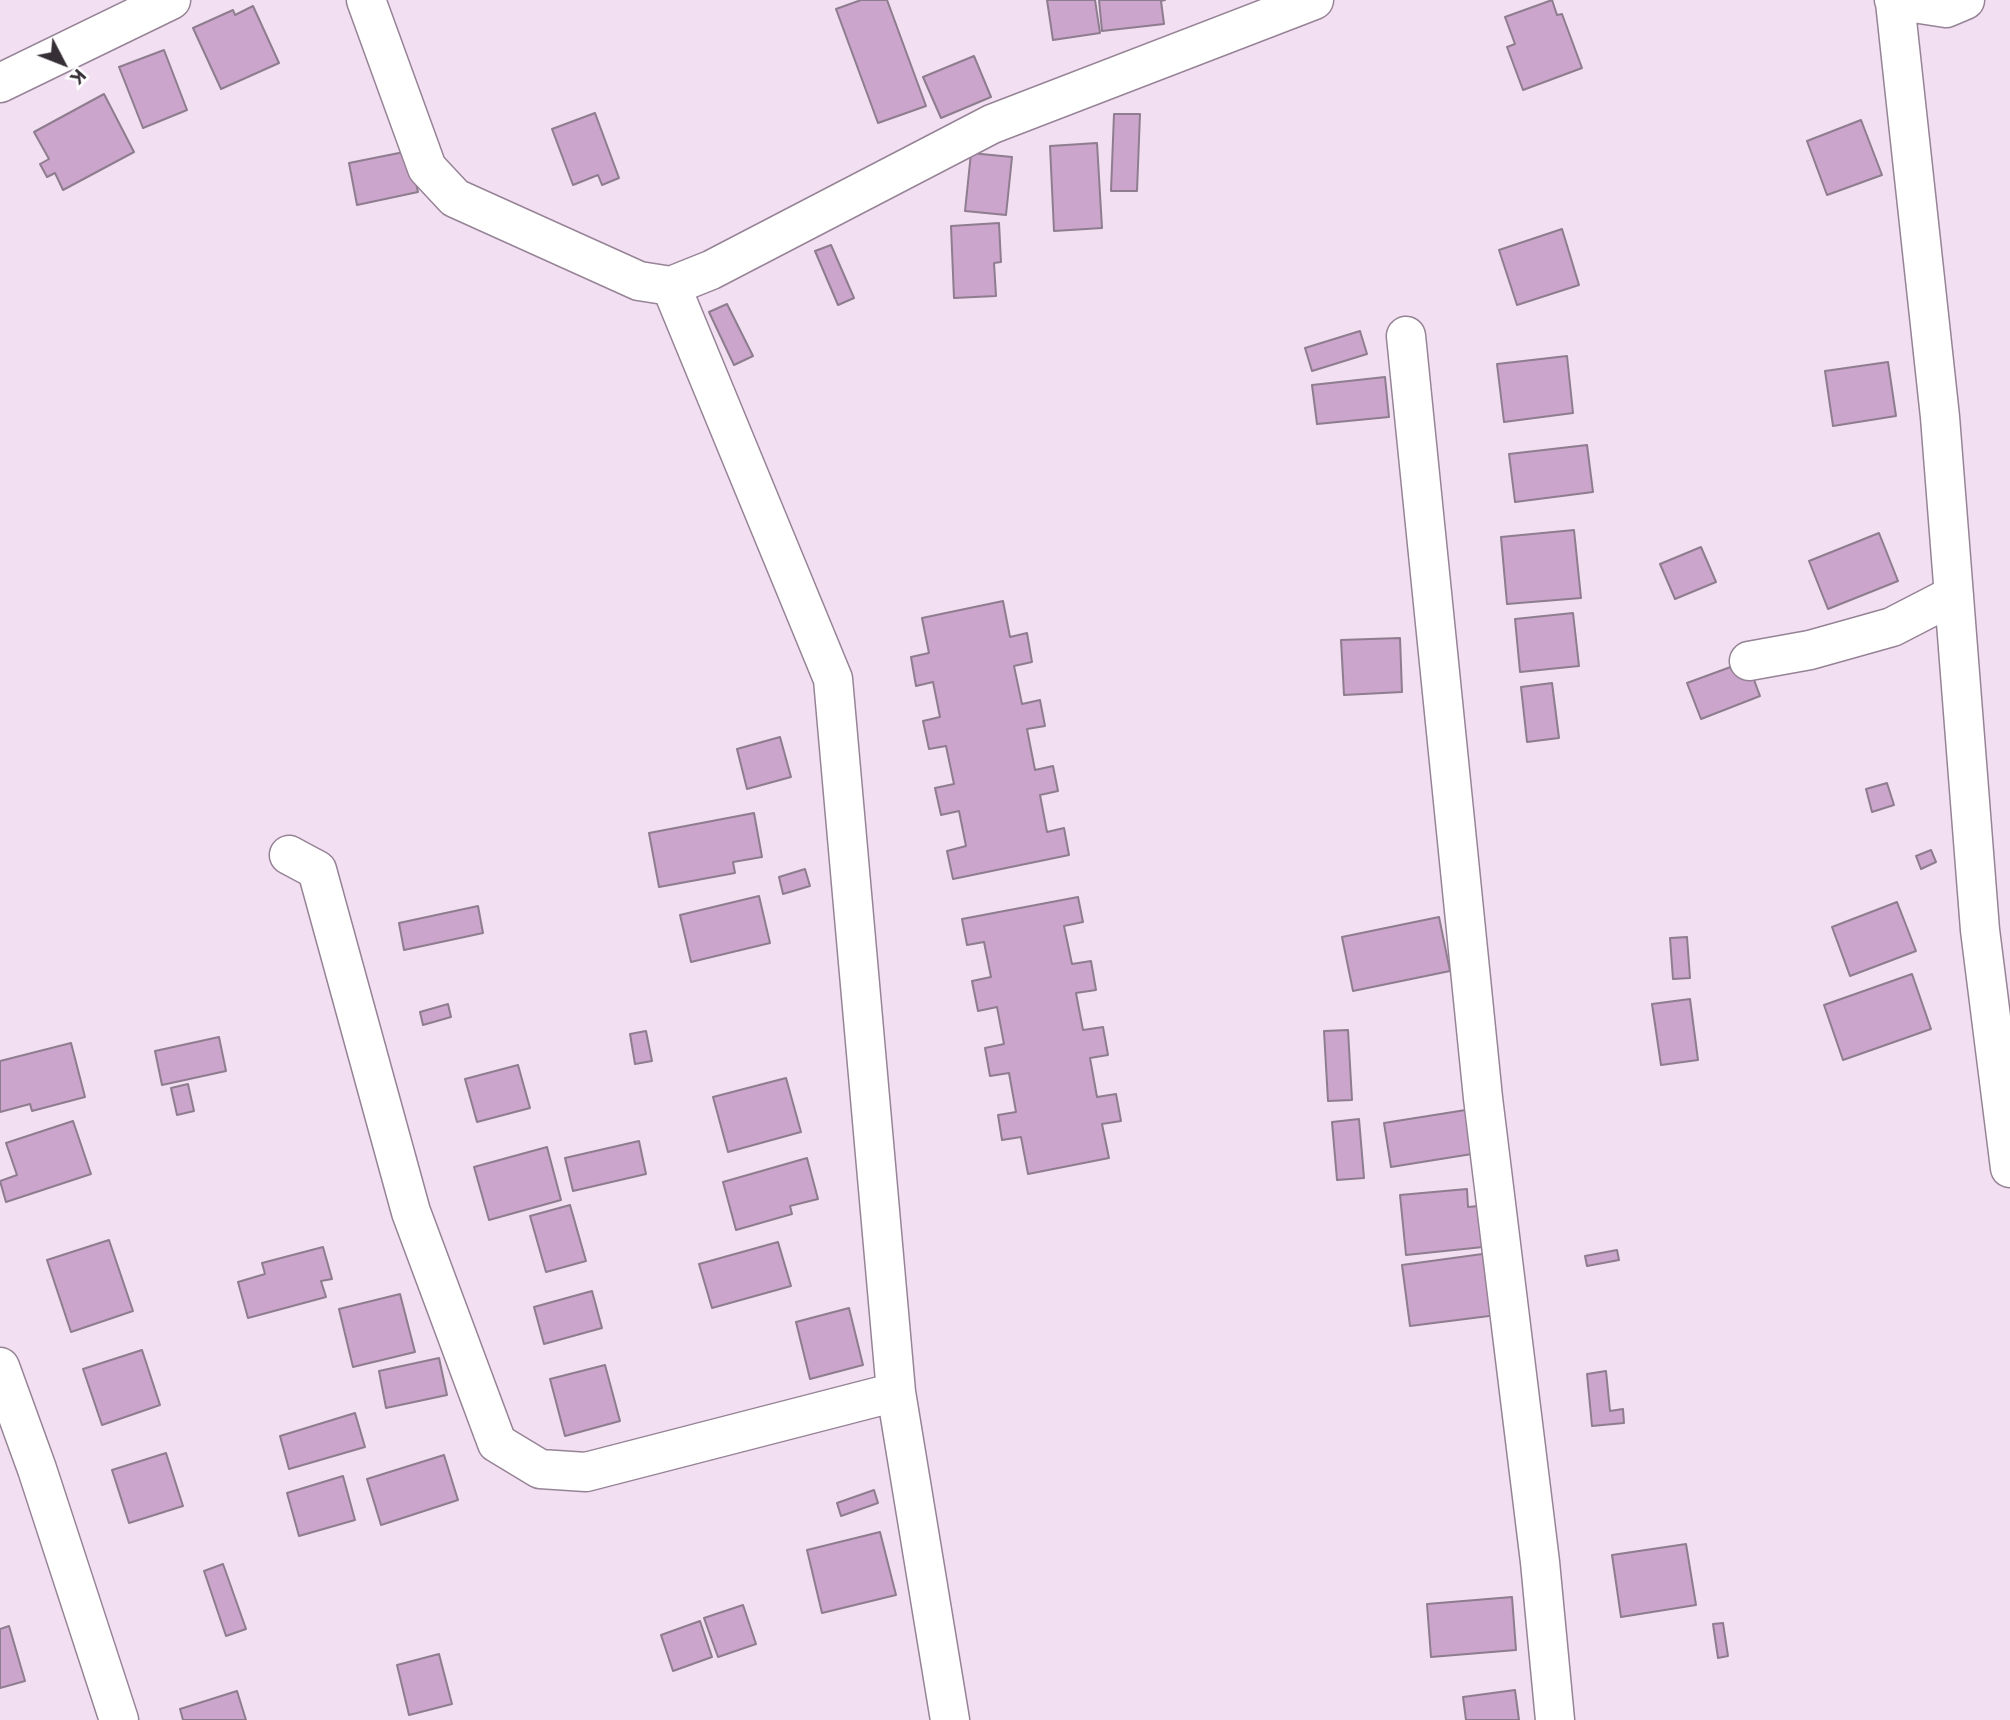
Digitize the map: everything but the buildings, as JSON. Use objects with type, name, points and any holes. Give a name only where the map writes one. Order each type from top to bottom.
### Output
[{"type":"street","points":[[0,83],[171,0]]},
{"type":"street","points":[[366,0],[427,168],[455,198],[639,281],[671,286],[711,270],[992,124],[1314,0]]},
{"type":"street","points":[[1965,0],[1946,8],[1895,1],[1940,417],[1980,930],[2010,1168]]},
{"type":"street","points":[[671,286],[833,679],[896,1392],[950,1720]]},
{"type":"street","points":[[1406,336],[1483,1098],[1540,1562],[1555,1720]]},
{"type":"street","points":[[1749,661],[1810,650],[1892,627],[1954,595]]},
{"type":"street","points":[[289,855],[317,870],[411,1212],[497,1443],[540,1469],[586,1472],[896,1392]]},
{"type":"street","points":[[0,1367],[37,1469],[119,1720]]}]
